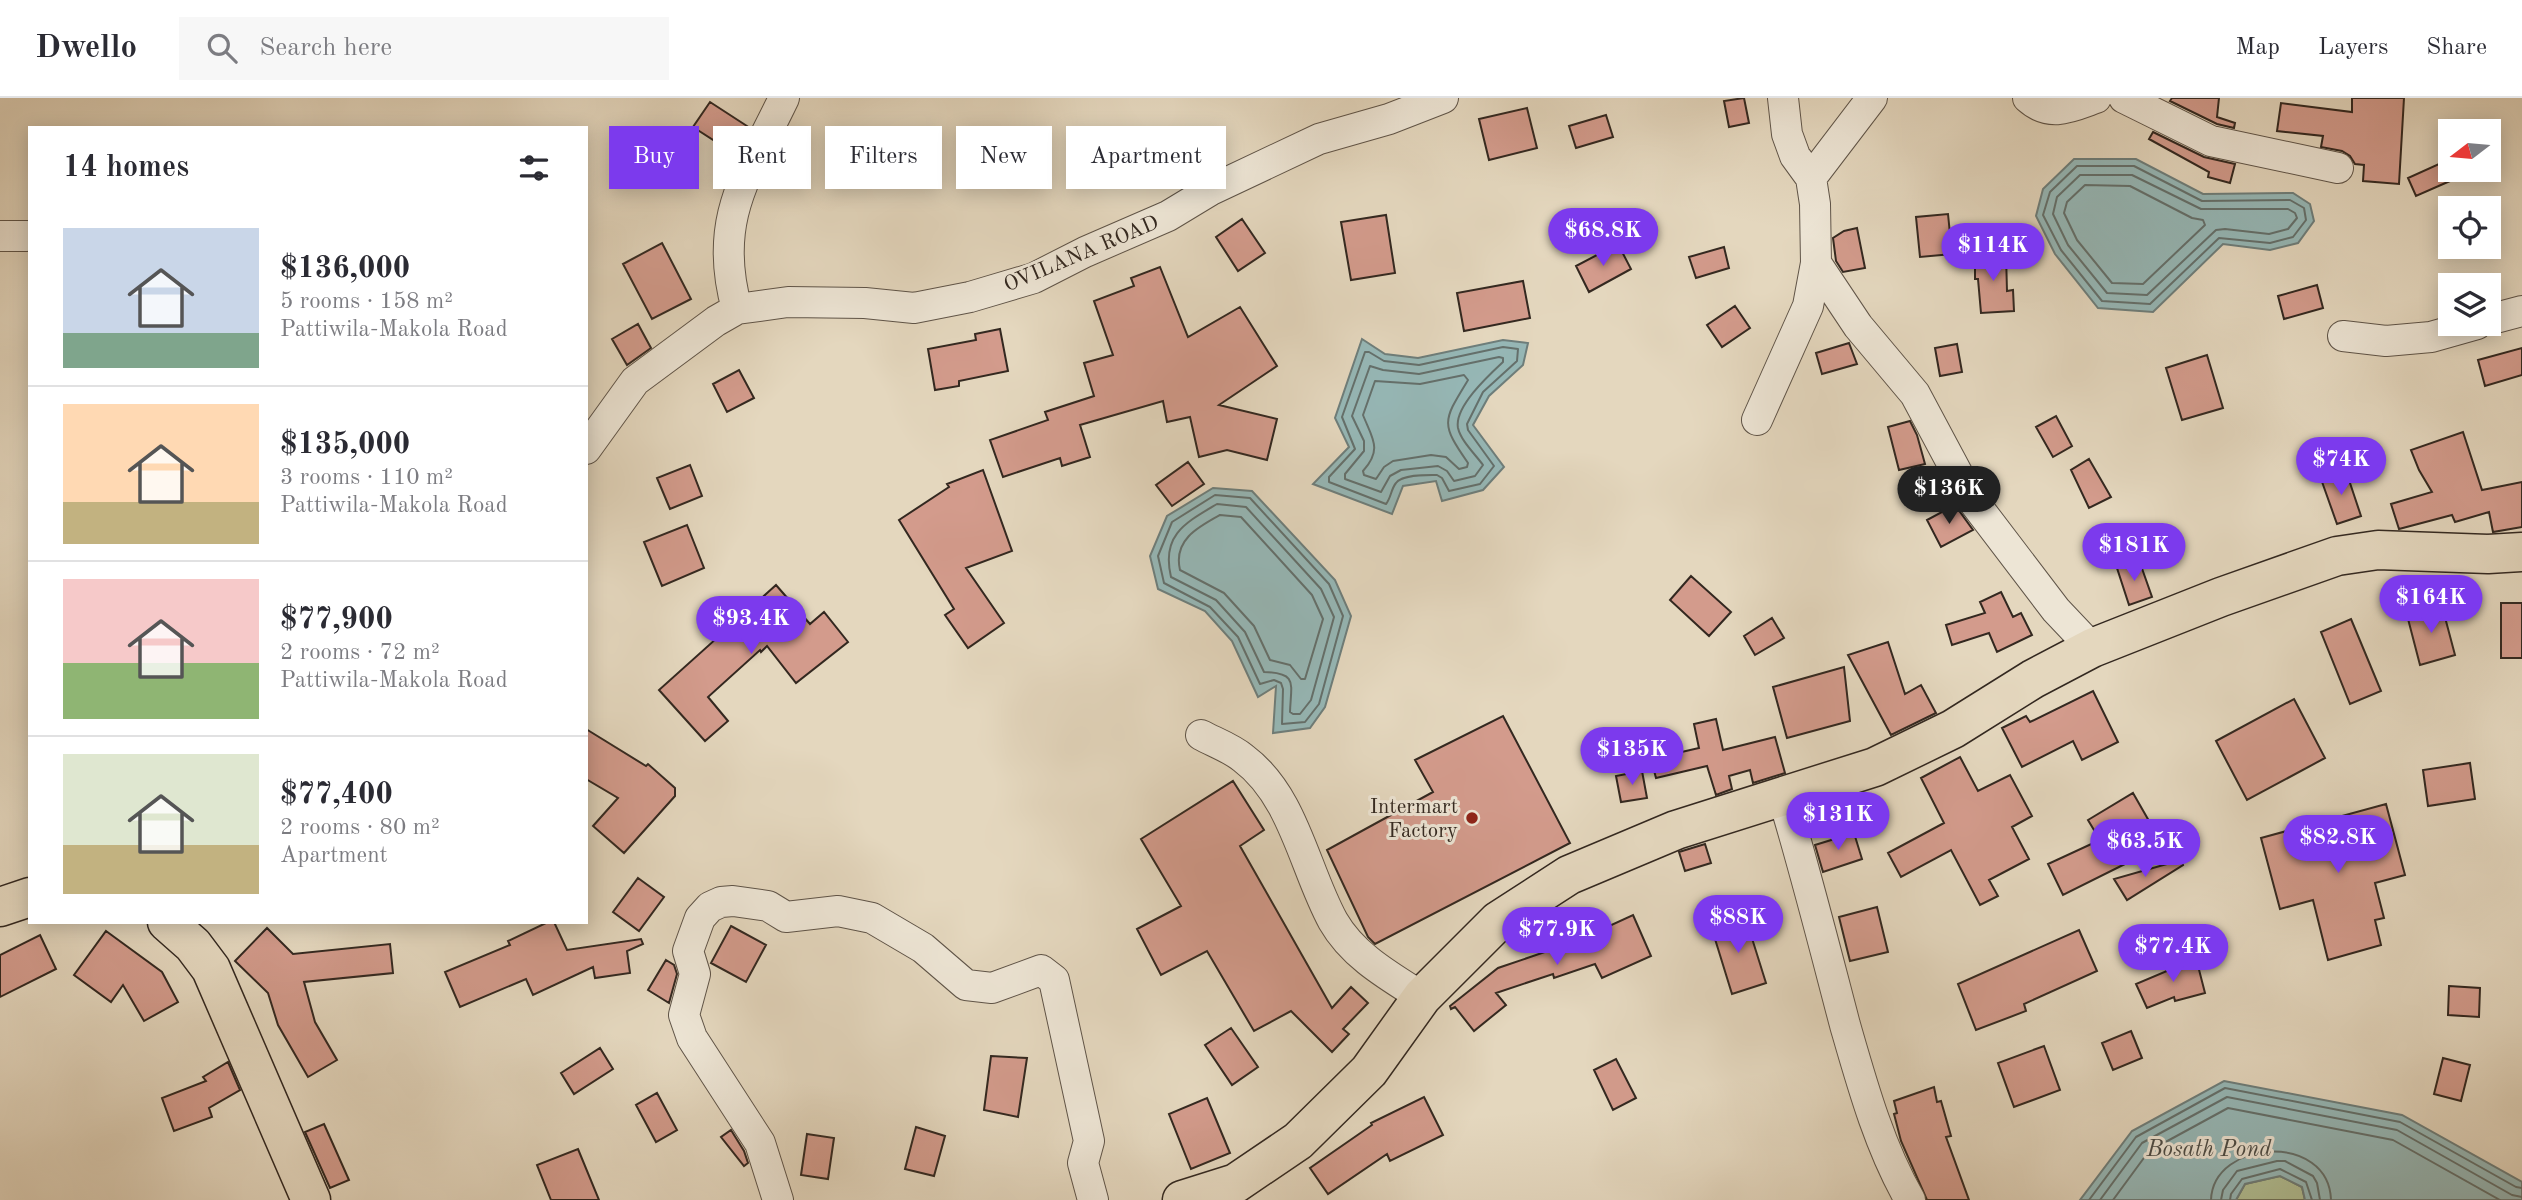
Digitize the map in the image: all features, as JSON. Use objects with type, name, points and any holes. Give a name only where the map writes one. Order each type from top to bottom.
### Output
[{"type":"main road","points":[[1182,1200],[1239,1192],[1298,1141],[1369,1071],[1422,997],[1498,921],[1569,875],[1676,830],[1875,766],[1953,729],[2033,679],[2092,648],[2221,597],[2337,556],[2378,550],[2488,554],[2522,552]]},
{"type":"main road","points":[[0,907],[28,898]]},
{"type":"main road","points":[[169,924],[193,945],[211,970],[312,1200]]},
{"type":"street","points":[[737,309],[729,281],[727,242],[737,195],[784,98]]},
{"type":"street","name":"OVILANA ROAD","points":[[588,447],[635,381],[687,341],[737,309],[788,302],[914,307],[996,290],[1034,278],[1085,252],[1168,216],[1211,190],[1319,139],[1389,119],[1443,98]]},
{"type":"street","points":[[1758,420],[1808,306],[1816,263],[1815,204],[1811,178],[1795,156],[1787,134],[1783,98]]},
{"type":"street","points":[[1811,178],[1872,98]]},
{"type":"street","points":[[2028,98],[2049,110],[2071,107],[2096,98]]},
{"type":"street","points":[[2124,98],[2211,141],[2337,168]]},
{"type":"street","points":[[1816,263],[1858,326],[1915,394],[1970,497],[2056,610],[2092,648]]},
{"type":"street","points":[[2501,316],[2522,310]]},
{"type":"street","points":[[2343,336],[2386,341],[2438,335]]},
{"type":"street","points":[[1201,735],[1243,758],[1273,790],[1334,922],[1358,952],[1383,973],[1422,997]]},
{"type":"street","points":[[1783,797],[1806,872],[1864,1093],[1898,1179],[1910,1200]]},
{"type":"street","points":[[778,1200],[760,1143],[692,1038],[684,1015],[695,974],[688,951],[700,918],[710,907],[721,902],[768,906],[786,917],[838,911],[872,918],[923,948],[966,985],[992,988],[1041,970],[1054,980],[1089,1141],[1083,1163],[1093,1200]]},
{"type":"green space","points":[[2280,1176],[2302,1187],[2305,1200],[2236,1200],[2245,1184]]},
{"type":"water","points":[[2074,159],[2136,159],[2203,194],[2293,193],[2310,204],[2314,221],[2298,243],[2270,250],[2223,244],[2153,312],[2098,308],[2055,254],[2036,216],[2043,189]]},
{"type":"water","points":[[1362,339],[1385,354],[1418,358],[1503,340],[1528,343],[1523,365],[1489,396],[1473,425],[1504,467],[1483,490],[1442,501],[1436,481],[1403,486],[1392,514],[1313,484],[1349,447],[1335,418]]},
{"type":"water","points":[[1213,488],[1252,491],[1335,580],[1351,616],[1325,707],[1310,728],[1273,733],[1276,686],[1258,697],[1232,641],[1205,611],[1158,589],[1150,556],[1167,516]]},
{"type":"water","name":"Bosath Pond","points":[[2224,1081],[2402,1115],[2522,1182],[2522,1200],[2305,1200],[2302,1187],[2280,1176],[2245,1184],[2236,1200],[2080,1200],[2132,1131]]},
{"type":"building","points":[[1744,98],[1749,123],[1729,127],[1724,101]]},
{"type":"building","points":[[2172,98],[2219,98],[2217,117],[2235,123],[2234,128],[2217,124],[2170,101]]},
{"type":"building","points":[[2352,98],[2404,98],[2399,184],[2363,181],[2364,165],[2355,164],[2350,156],[2342,151],[2321,147],[2323,136],[2277,131],[2281,103],[2352,112]]},
{"type":"building","points":[[710,102],[747,126],[713,126],[713,140],[699,131],[699,126],[694,126]]},
{"type":"building","points":[[1527,108],[1537,148],[1489,160],[1479,119]]},
{"type":"building","points":[[1606,115],[1613,137],[1576,148],[1569,126]]},
{"type":"building","points":[[2153,132],[2204,157],[2235,164],[2230,183],[2208,177],[2209,172],[2149,139]]},
{"type":"building","points":[[2438,164],[2438,182],[2448,182],[2416,196],[2408,178]]},
{"type":"building","points":[[1948,214],[1952,254],[1920,257],[1916,217]]},
{"type":"building","points":[[1386,215],[1395,273],[1351,280],[1341,222]]},
{"type":"building","points":[[1242,219],[1265,253],[1238,271],[1216,237]]},
{"type":"building","points":[[1857,228],[1865,268],[1843,272],[1836,261],[1833,238],[1844,231]]},
{"type":"building","points":[[662,243],[691,299],[652,319],[623,264]]},
{"type":"building","points":[[1618,244],[1631,269],[1589,292],[1576,266]]},
{"type":"building","points":[[1724,247],[1729,268],[1696,278],[1689,257]]},
{"type":"building","points":[[1975,254],[2006,254],[2007,291],[2013,290],[2014,311],[1981,313],[1978,279],[1975,279]]},
{"type":"building","points":[[1160,267],[1188,337],[1240,307],[1277,366],[1219,405],[1277,419],[1267,460],[1227,450],[1199,457],[1190,417],[1167,422],[1163,401],[1080,425],[1090,457],[1062,466],[1060,458],[1003,477],[990,440],[1048,420],[1045,412],[1094,396],[1084,363],[1113,355],[1094,301],[1134,286],[1131,278]]},
{"type":"building","points":[[1523,281],[1530,318],[1464,331],[1457,293]]},
{"type":"building","points":[[2317,285],[2323,308],[2284,319],[2278,296]]},
{"type":"building","points":[[1735,306],[1750,328],[1722,347],[1707,325]]},
{"type":"building","points":[[638,324],[651,348],[627,365],[612,339]]},
{"type":"building","points":[[1000,329],[1008,371],[959,381],[959,386],[935,390],[928,349],[976,340],[975,334]]},
{"type":"building","points":[[1849,343],[1857,364],[1822,374],[1816,353]]},
{"type":"building","points":[[1957,344],[1962,372],[1940,376],[1935,348]]},
{"type":"building","points":[[2522,348],[2522,375],[2485,386],[2478,360]]},
{"type":"building","points":[[2207,355],[2223,408],[2182,420],[2166,368]]},
{"type":"building","points":[[739,370],[754,398],[727,412],[713,384]]},
{"type":"building","points":[[2056,416],[2072,446],[2053,457],[2036,427]]},
{"type":"building","points":[[1910,421],[1925,464],[1899,470],[1888,427]]},
{"type":"building","points":[[2463,432],[2482,490],[2522,482],[2522,527],[2493,532],[2489,512],[2455,522],[2452,515],[2399,529],[2391,504],[2432,492],[2411,450]]},
{"type":"building","points":[[2089,459],[2111,497],[2089,508],[2071,470]]},
{"type":"building","points":[[1188,462],[1204,484],[1172,506],[1156,485]]},
{"type":"building","points":[[690,465],[702,496],[670,509],[657,478]]},
{"type":"building","points":[[983,470],[1012,551],[966,568],[1004,623],[968,648],[945,615],[954,609],[899,520],[949,487],[947,484]]},
{"type":"building","points":[[2346,471],[2361,516],[2337,524],[2321,479]]},
{"type":"building","points":[[1955,505],[1973,530],[1941,547],[1927,520]]},
{"type":"building","points":[[687,525],[704,568],[662,586],[644,542]]},
{"type":"building","points":[[2139,560],[2152,597],[2129,605],[2117,568]]},
{"type":"building","points":[[1691,576],[1731,612],[1709,636],[1670,600]]},
{"type":"building","points":[[776,585],[810,624],[824,612],[848,642],[796,683],[767,646],[761,652],[760,650],[708,697],[728,721],[705,741],[659,690]]},
{"type":"building","points":[[2001,592],[2013,617],[2021,613],[2032,635],[1997,652],[1989,633],[1952,645],[1946,625],[1985,613],[1980,602]]},
{"type":"building","points":[[2501,603],[2522,603],[2522,658],[2501,658]]},
{"type":"building","points":[[2442,606],[2455,655],[2420,665],[2407,615]]},
{"type":"building","points":[[1772,618],[1784,638],[1755,655],[1744,636]]},
{"type":"building","points":[[2351,619],[2381,691],[2350,704],[2321,632]]},
{"type":"building","points":[[1888,642],[1905,694],[1921,685],[1936,713],[1891,735],[1848,655]]},
{"type":"building","points":[[1844,667],[1850,721],[1787,738],[1773,687]]},
{"type":"building","points":[[2093,691],[2118,742],[2082,760],[2073,741],[2022,767],[2002,728],[2026,716],[2030,722]]},
{"type":"building","points":[[2294,699],[2325,758],[2247,800],[2216,741]]},
{"type":"building","name":"Intermart Factory","points":[[1503,716],[1570,843],[1375,944],[1368,937],[1327,850],[1433,792],[1415,760]]},
{"type":"building","points":[[1716,719],[1723,750],[1775,737],[1785,773],[1753,783],[1750,770],[1729,776],[1732,789],[1716,795],[1707,766],[1656,778],[1651,759],[1699,748],[1694,724]]},
{"type":"building","points":[[588,730],[646,766],[648,764],[675,788],[675,796],[624,853],[593,826],[618,798],[588,780]]},
{"type":"building","points":[[1960,757],[1978,791],[2010,775],[2032,816],[2012,827],[2029,859],[1989,880],[1998,896],[1980,905],[1951,850],[1901,877],[1888,853],[1944,823],[1921,778]]},
{"type":"building","points":[[2470,763],[2475,799],[2428,806],[2423,770]]},
{"type":"building","points":[[1642,771],[1647,798],[1621,802],[1616,776]]},
{"type":"building","points":[[1233,781],[1264,830],[1240,846],[1332,1008],[1351,987],[1368,1003],[1343,1029],[1349,1034],[1332,1052],[1291,1011],[1254,1031],[1207,951],[1161,975],[1137,929],[1181,906],[1141,839]]},
{"type":"building","points":[[2133,793],[2149,821],[2122,838],[2135,859],[2063,895],[2048,864],[2100,840],[2088,820]]},
{"type":"building","points":[[2386,804],[2405,875],[2375,883],[2384,918],[2375,920],[2381,945],[2328,960],[2313,900],[2280,909],[2261,838]]},
{"type":"building","points":[[1854,833],[1862,859],[1823,872],[1815,845]]},
{"type":"building","points":[[1705,844],[1711,863],[1685,871],[1679,852]]},
{"type":"building","points":[[2181,860],[2183,865],[2127,900],[2114,879]]},
{"type":"building","points":[[638,878],[664,897],[639,931],[613,912]]},
{"type":"building","points":[[1877,907],[1888,952],[1850,961],[1839,917]]},
{"type":"building","points":[[1633,915],[1651,956],[1602,978],[1595,964],[1554,978],[1553,974],[1496,993],[1506,1005],[1474,1031],[1455,1007],[1451,1009],[1450,1006],[1498,968],[1594,933]]},
{"type":"building","points":[[1745,916],[1766,983],[1732,994],[1711,926]]},
{"type":"building","points":[[544,924],[555,924],[567,950],[641,939],[643,944],[627,951],[630,973],[595,978],[593,967],[533,995],[526,979],[460,1007],[445,972],[510,945],[508,941]]},
{"type":"building","points":[[731,926],[766,945],[746,982],[711,963]]},
{"type":"building","points":[[267,928],[293,954],[390,944],[393,973],[304,982],[315,1022],[337,1060],[308,1077],[278,1025],[268,993],[235,961]]},
{"type":"building","points":[[2079,930],[2097,971],[2024,1004],[2026,1011],[1976,1030],[1958,984]]},
{"type":"building","points":[[106,931],[162,972],[178,1002],[144,1021],[123,985],[111,1002],[74,975]]},
{"type":"building","points":[[40,935],[56,969],[0,997],[0,955]]},
{"type":"building","points":[[2196,958],[2205,993],[2175,1001],[2174,997],[2147,1008],[2136,984],[2167,971],[2165,966]]},
{"type":"building","points":[[666,960],[674,965],[677,974],[669,1003],[648,990]]},
{"type":"building","points":[[2449,986],[2480,988],[2479,1017],[2448,1015]]},
{"type":"building","points":[[1231,1028],[1258,1067],[1232,1085],[1205,1045]]},
{"type":"building","points":[[2131,1031],[2142,1058],[2113,1070],[2102,1043]]},
{"type":"building","points":[[2044,1046],[2060,1090],[2014,1107],[1998,1063]]},
{"type":"building","points":[[600,1048],[613,1069],[574,1094],[561,1073]]},
{"type":"building","points":[[991,1056],[1027,1058],[1018,1117],[984,1110]]},
{"type":"building","points":[[2443,1058],[2470,1065],[2461,1101],[2434,1094]]},
{"type":"building","points":[[1616,1059],[1636,1098],[1613,1110],[1594,1070]]},
{"type":"building","points":[[228,1062],[240,1090],[209,1108],[212,1117],[174,1131],[162,1098],[206,1081],[203,1077]]},
{"type":"building","points":[[1934,1087],[1951,1136],[1946,1137],[1969,1200],[1927,1200],[1901,1141],[1894,1114],[1897,1113],[1894,1101]]},
{"type":"building","points":[[657,1093],[677,1130],[656,1142],[636,1105]]},
{"type":"building","points":[[1424,1097],[1443,1135],[1390,1161],[1387,1154],[1328,1194],[1310,1168],[1372,1125],[1371,1123]]},
{"type":"building","points":[[1207,1098],[1230,1153],[1191,1169],[1169,1114]]},
{"type":"building","points":[[324,1124],[349,1180],[330,1188],[305,1132]]},
{"type":"building","points":[[916,1127],[945,1136],[934,1176],[905,1169]]},
{"type":"building","points":[[731,1130],[744,1151],[748,1163],[744,1166],[721,1137]]},
{"type":"building","points":[[807,1134],[834,1138],[828,1179],[801,1175]]},
{"type":"building","points":[[578,1149],[599,1200],[551,1200],[537,1165]]},
{"type":"place","name":"Intermart Factory","points":[[1472,818]]}]
